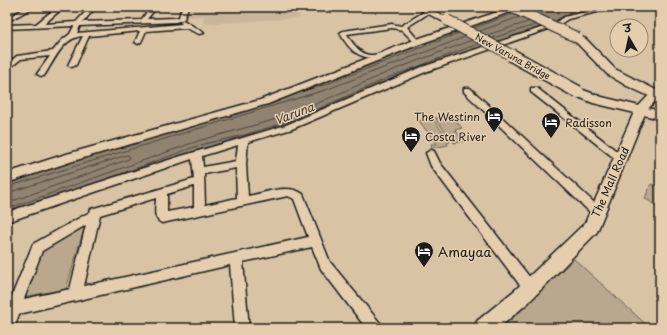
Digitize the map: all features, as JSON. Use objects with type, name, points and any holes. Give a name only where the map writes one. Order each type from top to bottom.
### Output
[{"type":"main road","points":[[510,7],[578,38],[588,46],[596,58],[616,75],[658,96]]},
{"type":"main road","name":"New Varuna Bridge","points":[[423,9],[447,20],[578,92],[598,100],[660,115]]},
{"type":"street","points":[[7,20],[31,7]]},
{"type":"street","points":[[37,26],[61,7]]},
{"type":"street","points":[[41,74],[64,41],[73,34],[78,24],[93,7]]},
{"type":"street","points":[[142,22],[154,7]]},
{"type":"street","points":[[180,19],[186,7]]},
{"type":"street","points":[[7,178],[68,158],[264,102],[417,42],[520,7]]},
{"type":"street","points":[[7,217],[197,154],[308,120],[381,87],[454,58],[555,25],[566,18],[615,7]]},
{"type":"street","points":[[404,30],[405,24],[417,17],[423,9]]},
{"type":"street","points":[[382,56],[379,55],[370,57],[358,52],[343,33],[392,26],[400,21],[417,17]]},
{"type":"street","points":[[7,27],[142,22],[180,19],[187,26],[201,33]]},
{"type":"street","points":[[73,34],[187,26]]},
{"type":"street","points":[[392,26],[404,30],[417,42]]},
{"type":"street","points":[[138,42],[144,30]]},
{"type":"street","points":[[72,64],[87,34]]},
{"type":"street","points":[[7,68],[19,57],[56,53]]},
{"type":"street","points":[[467,90],[597,212]]},
{"type":"street","points":[[534,90],[621,159]]},
{"type":"street","name":"The Mall Road","points":[[484,328],[530,288],[591,226],[641,110],[658,96]]},
{"type":"street","points":[[243,141],[241,164],[243,201]]},
{"type":"street","points":[[197,154],[200,210]]},
{"type":"street","points":[[431,154],[435,164],[530,288]]},
{"type":"street","points":[[7,326],[37,248],[93,215],[98,210],[162,192],[198,176],[241,164]]},
{"type":"street","points":[[162,192],[162,218],[288,192],[294,193],[299,197],[325,265],[375,328]]},
{"type":"street","points":[[76,293],[93,215]]},
{"type":"street","points":[[14,308],[315,241]]},
{"type":"street","points":[[236,258],[242,328]]},
{"type":"shaded area","points":[[191,7],[298,7],[300,18],[203,24],[204,16],[188,17]]},
{"type":"shaded area","points":[[451,115],[462,128],[455,130],[465,141],[454,143],[435,118]]},
{"type":"shaded area","points":[[429,118],[433,119],[450,142],[447,143],[448,145],[432,148],[431,144],[437,144],[419,121]]},
{"type":"shaded area","points":[[651,184],[660,187],[660,209],[645,198]]},
{"type":"shaded area","points":[[87,219],[66,289],[23,297],[44,243],[64,231],[67,223]]},
{"type":"shaded area","points":[[574,259],[650,328],[499,328]]},
{"type":"water","name":"Varuna","points":[[520,7],[623,7],[569,19],[474,49],[392,81],[303,120],[245,139],[201,149],[7,219],[7,178],[325,81]]},
{"type":"place","name":"The Westinn","points":[[494,133]]},
{"type":"place","name":"Radisson","points":[[551,139]]},
{"type":"place","name":"Costa River","points":[[411,153]]},
{"type":"place","name":"Amayaa","points":[[424,268]]}]
